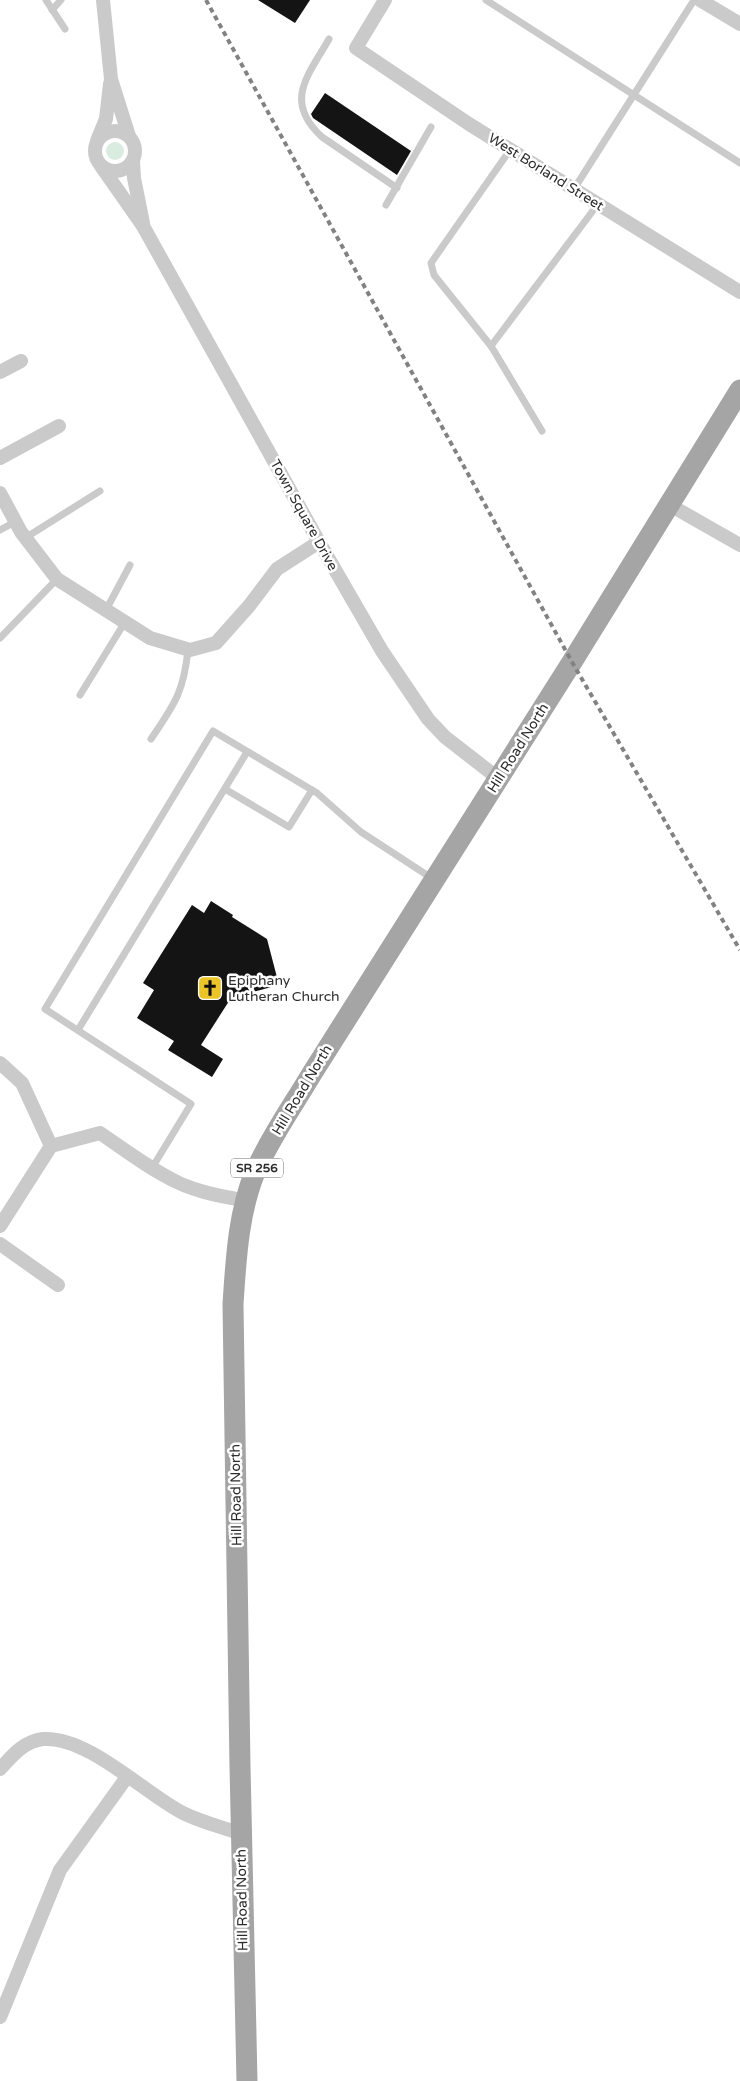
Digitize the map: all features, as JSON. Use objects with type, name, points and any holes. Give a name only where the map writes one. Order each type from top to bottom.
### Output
[{"type":"main road","name":"Hill Road North","points":[[246,2081],[234,1304],[238,1238],[246,1201],[255,1172],[276,1133],[740,390]]},
{"type":"street","name":"Town Square Drive","points":[[103,0],[111,78],[129,136],[135,145],[136,151],[133,161],[134,178],[143,226]]},
{"type":"street","name":"West Borland Street","points":[[385,0],[356,48],[510,150],[740,292]]},
{"type":"street","points":[[700,0],[740,24]]},
{"type":"street","name":"Town Square Drive","points":[[111,78],[106,119],[97,141],[95,154],[101,166],[143,226],[382,651],[428,719],[452,742],[499,778]]},
{"type":"street","points":[[97,141],[101,136],[112,131],[124,132],[129,136]]},
{"type":"street","points":[[101,166],[116,172],[126,169],[133,161]]},
{"type":"street","points":[[0,372],[21,361]]},
{"type":"street","points":[[0,458],[59,426]]},
{"type":"street","points":[[0,493],[25,538],[57,579],[150,638],[188,649],[216,643],[249,606],[276,569],[319,542]]},
{"type":"street","points":[[668,504],[740,545]]},
{"type":"street","points":[[0,1063],[22,1083],[51,1146]]},
{"type":"street","points":[[0,1226],[51,1146],[100,1132],[152,1168],[180,1184],[201,1191],[246,1201]]},
{"type":"street","points":[[0,1244],[58,1284]]},
{"type":"street","points":[[0,1769],[20,1748],[42,1739],[63,1742],[85,1750],[184,1814],[241,1834]]},
{"type":"street","points":[[0,2017],[60,1870],[127,1777]]},
{"type":"lane","points":[[46,0],[64,29]]},
{"type":"lane","points":[[52,10],[61,0]]},
{"type":"lane","points":[[486,0],[740,163]]},
{"type":"lane","points":[[574,189],[694,0]]},
{"type":"lane","points":[[329,39],[302,86],[301,102],[304,114],[312,128],[322,138],[397,188]]},
{"type":"lane","points":[[386,205],[431,127]]},
{"type":"lane","points":[[510,150],[431,263],[434,275],[491,346],[542,431]]},
{"type":"lane","points":[[491,346],[598,204]]},
{"type":"lane","points":[[25,538],[100,491]]},
{"type":"lane","points":[[0,530],[15,522]]},
{"type":"lane","points":[[106,610],[130,565]]},
{"type":"lane","points":[[0,638],[57,579]]},
{"type":"lane","points":[[80,695],[126,622]]},
{"type":"lane","points":[[151,739],[175,704],[184,682],[188,649]]},
{"type":"lane","points":[[152,1168],[191,1104],[45,1008],[213,731],[312,790],[361,832],[435,880]]},
{"type":"lane","points":[[78,1030],[247,752]]},
{"type":"lane","points":[[225,789],[289,827],[312,790]]},
{"type":"green space","points":[[111,142],[119,142],[124,147],[122,158],[111,160],[106,155],[106,147]]},
{"type":"building","points":[[258,0],[310,0],[295,23]]},
{"type":"building","points":[[325,93],[411,151],[397,175],[313,118],[311,114]]},
{"type":"building","name":"Epiphany Lutheran Church","points":[[211,901],[267,939],[279,985],[231,998],[201,1045],[223,1059],[212,1077],[168,1050],[174,1041],[137,1018],[154,990],[143,983],[192,905],[204,913]]},
{"type":"railway","points":[[206,0],[572,662],[740,950]]},
{"type":"place","name":"Epiphany Lutheran Church","points":[[210,988]]}]
